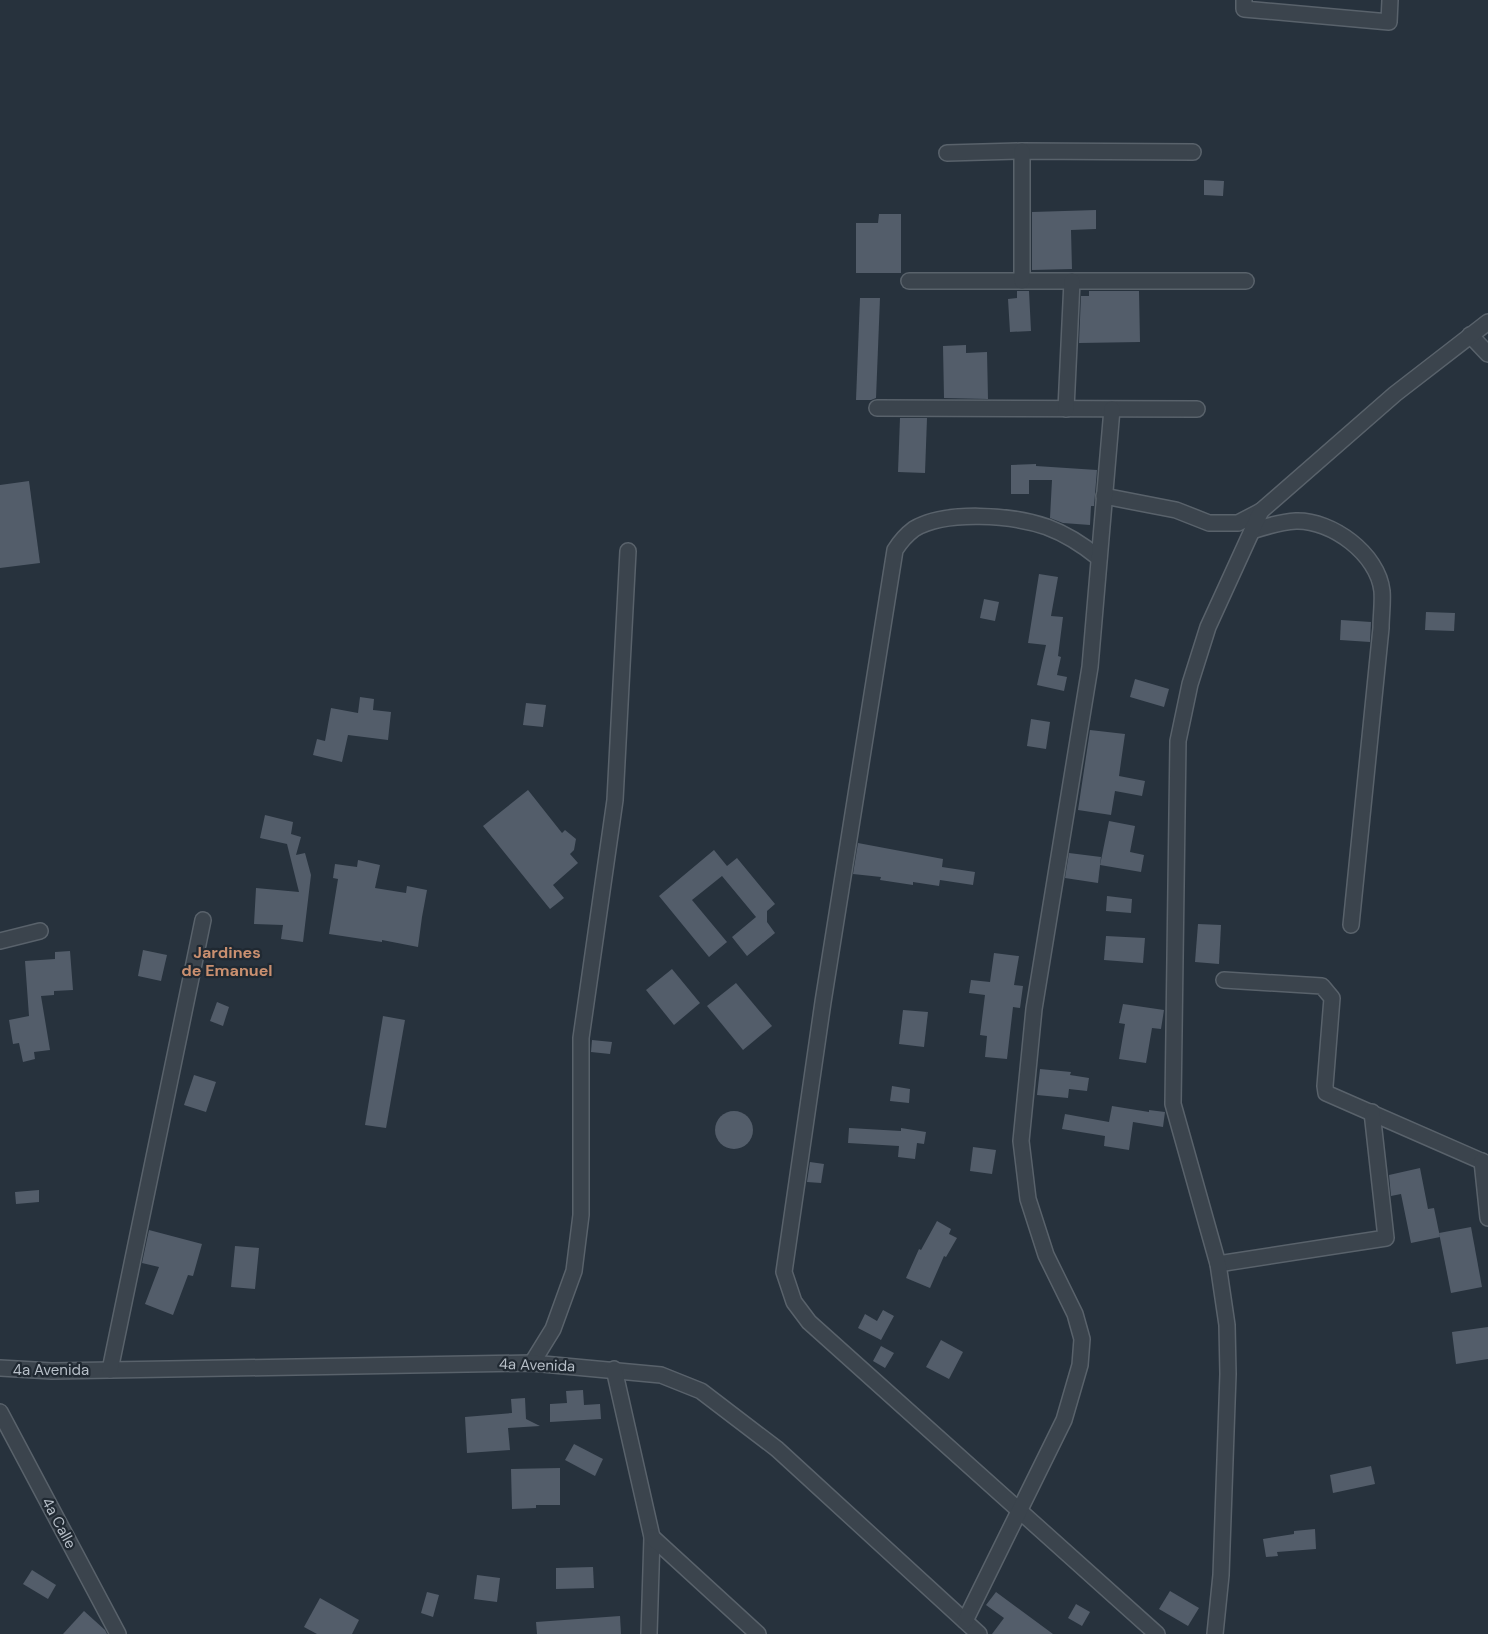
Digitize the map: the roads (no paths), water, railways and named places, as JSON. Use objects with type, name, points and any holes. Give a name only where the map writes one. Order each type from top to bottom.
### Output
[{"type":"street","points":[[1244,0],[1244,9],[1389,22],[1390,0]]},
{"type":"street","points":[[1022,151],[1022,281]]},
{"type":"street","points":[[947,153],[1193,152]]},
{"type":"street","points":[[909,281],[1246,281]]},
{"type":"street","points":[[1066,409],[1072,281]]},
{"type":"street","points":[[1104,496],[1176,510],[1209,523],[1238,523],[1261,511],[1395,394],[1488,322]]},
{"type":"street","points":[[1470,335],[1488,354]]},
{"type":"street","points":[[877,408],[1197,409]]},
{"type":"street","points":[[965,1621],[1064,1420],[1080,1365],[1082,1339],[1075,1314],[1046,1255],[1028,1199],[1022,1141],[1034,1009],[1090,667],[1112,409]]},
{"type":"street","points":[[1215,1634],[1221,1575],[1228,1374],[1227,1324],[1218,1264],[1173,1104],[1178,741],[1190,684],[1208,627],[1261,511]]},
{"type":"street","points":[[1099,558],[1075,540],[1047,527],[987,516],[948,520],[921,526],[907,534],[895,550],[823,1002],[784,1272],[794,1302],[809,1322],[1157,1634]]},
{"type":"street","points":[[1252,531],[1275,523],[1299,521],[1329,527],[1350,541],[1370,559],[1382,590],[1381,628],[1351,925]]},
{"type":"street","points":[[532,1363],[553,1329],[574,1271],[581,1215],[581,1038],[615,800],[628,551]]},
{"type":"street","points":[[110,1370],[203,921]]},
{"type":"street","points":[[0,941],[40,931]]},
{"type":"street","points":[[1224,980],[1322,986],[1332,998],[1326,1093],[1485,1162],[1488,1218]]},
{"type":"street","points":[[1218,1264],[1386,1238],[1372,1112]]},
{"type":"street","name":"4a Avenida","points":[[0,1368],[52,1371],[532,1363],[661,1375],[701,1391],[777,1449],[979,1634]]},
{"type":"street","points":[[614,1369],[652,1537],[649,1634]]},
{"type":"street","name":"4a Calle","points":[[0,1412],[118,1634]]},
{"type":"street","points":[[652,1537],[759,1634]]},
{"type":"district","name":"Jardines de Emanuel","points":[[227,961]]}]
